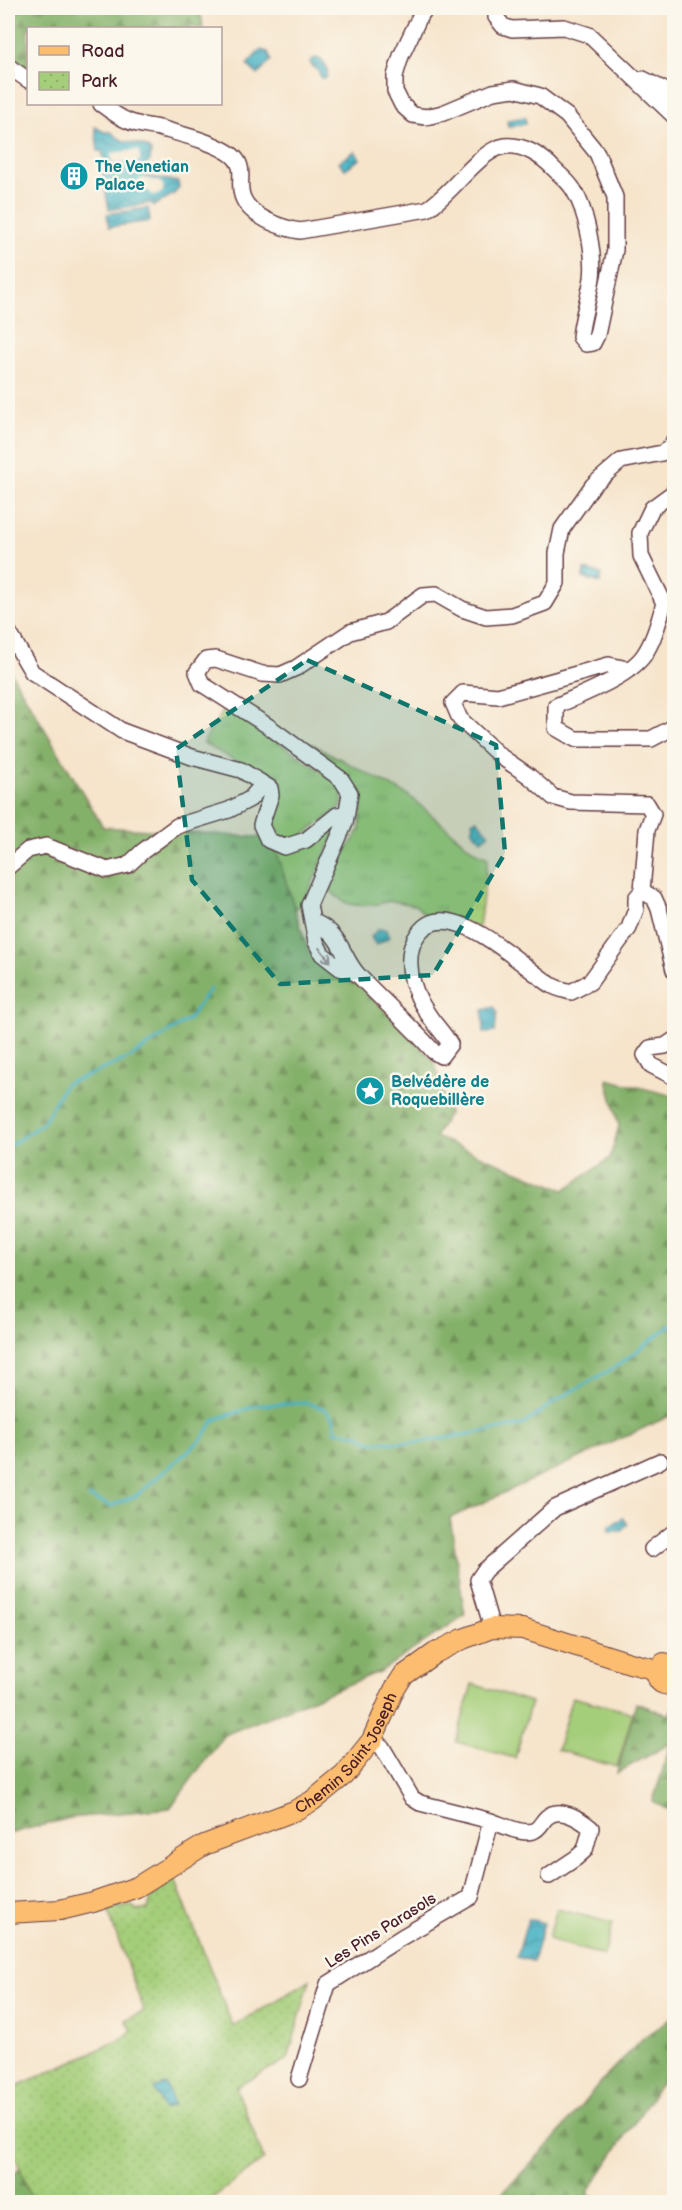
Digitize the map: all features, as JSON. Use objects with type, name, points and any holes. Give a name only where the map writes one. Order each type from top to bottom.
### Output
[{"type":"main road","name":"Chemin Saint-Joseph","points":[[8,1913],[60,1910],[137,1887],[204,1845],[294,1811],[312,1801],[344,1774],[372,1740],[394,1690],[403,1676],[435,1653],[492,1628],[523,1629],[630,1663],[669,1664]]},
{"type":"main road","points":[[669,1664],[657,1676],[660,1682],[666,1685],[675,1683]]},
{"type":"main road","name":"Chemin Saint-Joseph","points":[[8,1908],[27,1912]]},
{"type":"street","points":[[103,105],[129,122],[204,142],[231,154],[239,162],[242,173],[243,198],[253,210],[284,228],[300,231],[427,209],[439,202],[489,153],[505,146],[527,149],[548,162],[573,188],[582,209],[590,244],[592,275],[580,337],[586,344],[593,343],[597,335],[615,250],[615,197],[597,153],[567,116],[540,96],[514,89],[493,92],[442,113],[426,117],[413,116],[402,105],[395,92],[395,76],[401,56],[426,8]]},
{"type":"street","points":[[498,8],[496,17],[503,26],[512,29],[564,27],[589,35],[675,116]]},
{"type":"street","points":[[8,66],[27,79]]},
{"type":"street","points":[[634,77],[644,79],[675,95]]},
{"type":"street","points":[[356,973],[340,968],[322,954],[316,942],[309,905],[340,839],[350,793],[341,779],[268,726],[202,684],[197,672],[206,660],[216,659],[262,674],[280,675],[296,668],[350,632],[386,622],[423,595],[436,594],[462,609],[486,617],[512,615],[545,603],[557,583],[557,553],[562,529],[593,485],[621,461],[662,453],[671,447],[675,440]]},
{"type":"street","points":[[675,492],[652,508],[640,533],[641,556],[664,603],[657,629],[643,657],[605,684],[555,706],[556,728],[575,739],[651,739],[675,727]]},
{"type":"street","points":[[8,631],[32,672],[122,731],[192,757],[241,770],[270,788],[271,795],[261,825],[268,840],[284,847],[306,840],[337,814],[347,813]]},
{"type":"street","points":[[312,921],[322,925],[341,944],[356,973],[433,1051],[441,1056],[450,1044],[425,1010],[408,960],[415,938],[423,926],[441,920],[482,934],[554,987],[571,992],[590,982],[629,928],[636,909],[636,898],[642,891],[638,824],[653,814],[647,804],[571,802],[553,797],[529,776],[500,756],[460,719],[453,703],[463,693],[498,696],[609,665],[627,669]]},
{"type":"street","points":[[460,719],[457,724],[463,737]]},
{"type":"street","points":[[8,867],[28,850],[46,846],[107,870],[128,865],[177,826],[229,810],[250,799],[263,784]]},
{"type":"street","points":[[642,891],[654,898],[659,909],[675,970]]},
{"type":"street","points":[[675,1040],[665,1046],[651,1048],[645,1055],[651,1065],[675,1077]]},
{"type":"street","points":[[492,1628],[478,1580],[484,1571],[555,1508],[660,1461]]},
{"type":"street","points":[[652,1549],[675,1532]]},
{"type":"street","points":[[372,1740],[383,1749],[412,1798],[420,1803],[491,1821],[512,1829],[531,1832],[536,1830],[548,1816],[562,1813],[580,1819],[591,1827],[585,1850],[549,1876]]},
{"type":"street","name":"Les Pins Parasols","points":[[299,2079],[328,1984],[402,1937],[471,1898],[491,1821]]},
{"type":"highlighted area","points":[[307,660],[496,745],[505,853],[433,975],[280,984],[192,880],[176,749]]},
{"type":"green space","points":[[8,8],[200,8],[203,27],[27,27],[27,69],[8,55]]},
{"type":"green space","points":[[8,664],[103,827],[272,838],[309,953],[361,986],[434,1061],[449,1113],[435,1137],[564,1190],[610,1158],[619,1126],[607,1079],[674,1096],[674,1414],[450,1518],[465,1615],[381,1671],[224,1735],[170,1808],[70,1818],[8,1834]]},
{"type":"green space","points":[[226,707],[343,786],[341,807],[294,842],[275,837],[268,828],[279,799],[279,790],[271,781],[203,743]]},
{"type":"green space","points":[[312,744],[408,795],[473,850],[488,857],[479,927],[431,920],[415,905],[390,901],[352,905],[336,896],[324,884],[360,830],[362,798],[347,776],[305,745]]},
{"type":"green space","points":[[334,824],[339,825],[303,903],[295,910],[276,850]]},
{"type":"green space","points":[[472,1684],[531,1702],[515,1758],[456,1742]]},
{"type":"green space","points":[[572,1697],[633,1713],[617,1767],[557,1750]]},
{"type":"green space","points":[[636,1703],[669,1715],[674,1704],[674,1813],[653,1801],[671,1743],[617,1773]]},
{"type":"green space","points":[[174,1877],[233,2027],[310,1980],[288,2059],[236,2087],[264,2159],[207,2202],[33,2202],[8,2138],[8,2090],[122,2039],[132,2030],[126,2020],[144,2011],[107,1909],[132,1906],[137,1911],[148,1909],[151,1899]]},
{"type":"green space","points":[[557,1909],[613,1923],[604,1956],[548,1939]]},
{"type":"green space","points":[[674,2017],[674,2064],[587,2193],[596,2202],[494,2202],[555,2138],[600,2083],[644,2037]]},
{"type":"green space","points":[[20,2169],[33,2202],[8,2202],[8,2178]]},
{"type":"water","points":[[260,50],[268,52],[271,60],[258,75],[247,65]]},
{"type":"water","points":[[316,58],[326,65],[326,78],[321,78],[319,72],[310,63]]},
{"type":"water","points":[[525,117],[526,124],[508,127],[507,120]]},
{"type":"water","points":[[95,127],[104,132],[111,132],[127,142],[147,147],[151,151],[150,161],[143,168],[146,176],[178,182],[179,187],[175,193],[154,206],[151,203],[109,210],[102,173],[106,171],[102,151],[98,151]]},
{"type":"water","points":[[355,151],[360,159],[345,169],[339,162]]},
{"type":"water","points":[[148,208],[150,221],[109,227],[107,214]]},
{"type":"water","points":[[584,570],[602,574],[600,583],[583,578]]},
{"type":"water","points":[[477,819],[489,834],[481,840],[472,830],[474,825],[472,822]]},
{"type":"water","points":[[378,929],[385,929],[390,937],[376,945],[371,937]]},
{"type":"water","points":[[494,1007],[497,1012],[495,1032],[484,1033],[483,1010]]},
{"type":"water","points":[[623,1518],[628,1524],[622,1531],[609,1531],[609,1526]]},
{"type":"water","points":[[528,1919],[544,1923],[533,1961],[517,1957]]},
{"type":"water","points":[[166,2084],[174,2105],[164,2109],[154,2088]]},
{"type":"pier","points":[[139,150],[140,161],[112,164],[111,153]]},
{"type":"pier","points":[[143,178],[159,181],[163,185],[163,191],[158,195],[153,195],[146,189],[140,189],[139,180]]},
{"type":"waterway","points":[[8,1147],[43,1123],[65,1084],[131,1057],[189,1019],[210,989]]},
{"type":"waterway","points":[[89,1497],[111,1506],[137,1495],[202,1439],[214,1420],[258,1405],[307,1403],[325,1409],[334,1419],[335,1431],[357,1434],[371,1442],[415,1443],[523,1425],[557,1400],[617,1366],[674,1323]]},
{"type":"place","name":"The Venetian Palace","points":[[74,176]]},
{"type":"place","name":"Belvédère de Roquebillère","points":[[370,1091]]}]
